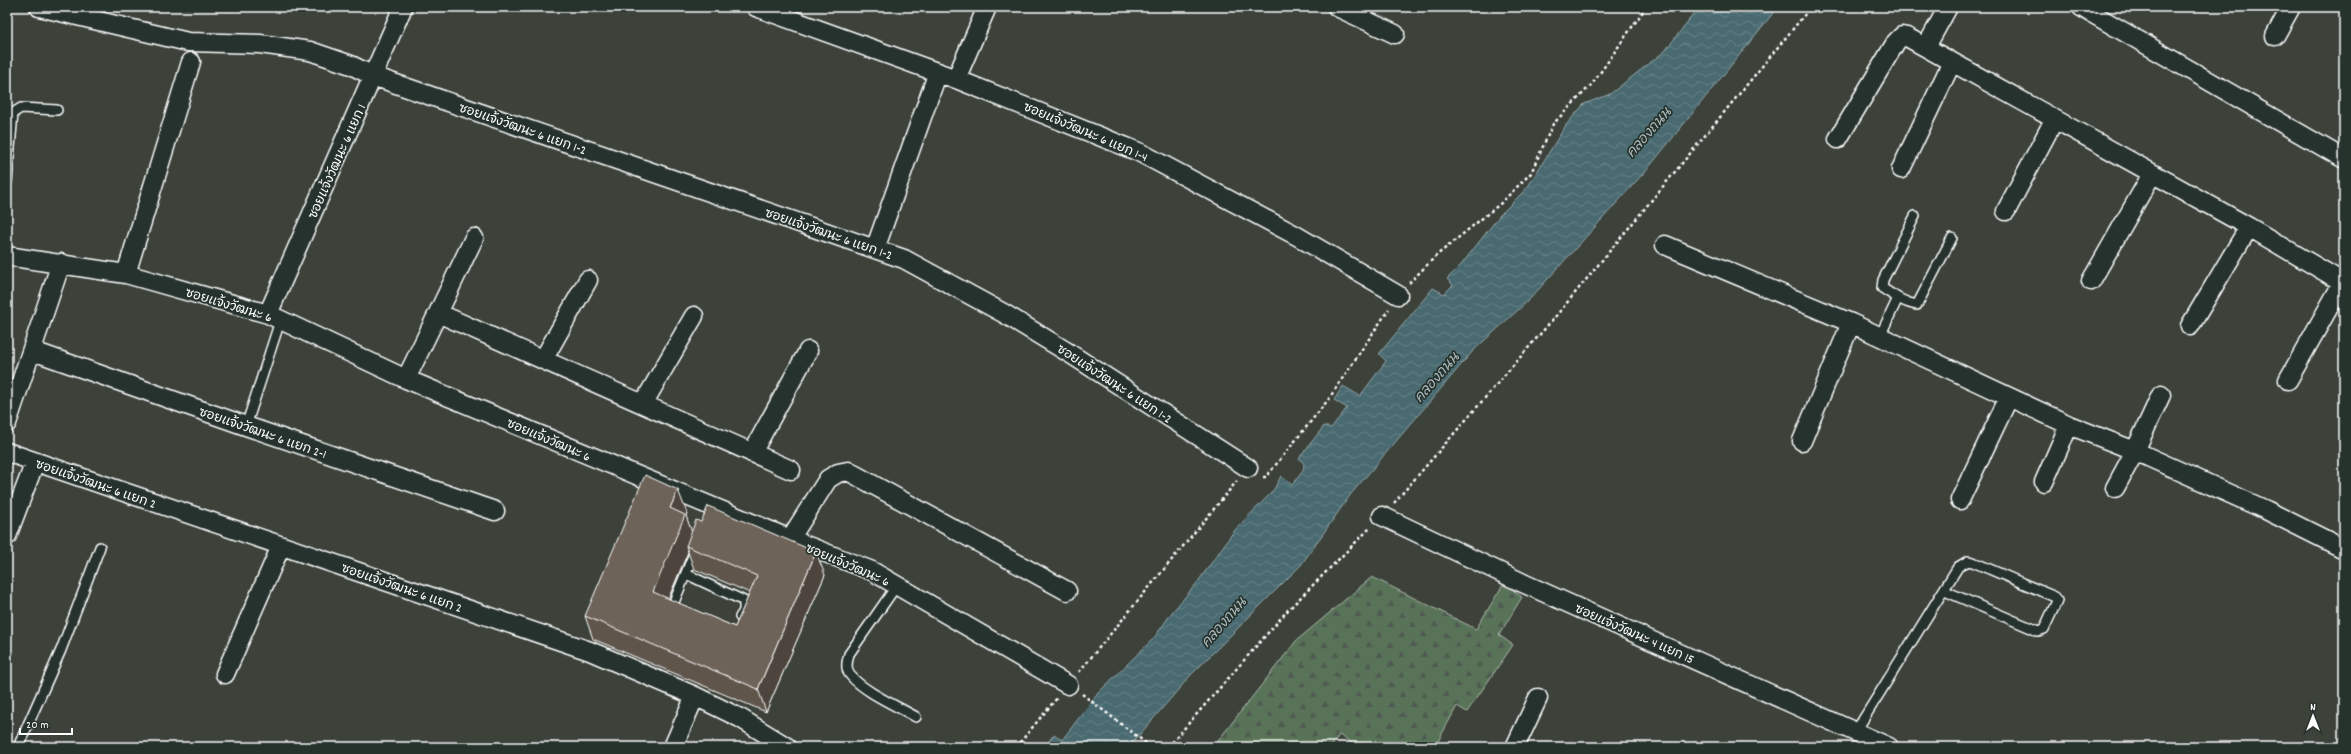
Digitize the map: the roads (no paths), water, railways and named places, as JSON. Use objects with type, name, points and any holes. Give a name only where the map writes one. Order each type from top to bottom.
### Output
[{"type":"street","name":"ซอยแจ้งวัฒนะ 6 แยก 1-2","points":[[39,7],[188,42],[260,44],[310,51],[351,65],[373,76],[904,259],[1005,314],[1069,353],[1248,468]]},
{"type":"street","name":"ซอยแจ้งวัฒนะ 6 แยก 1","points":[[274,317],[403,7]]},
{"type":"street","name":"ซอยแจ้งวัฒนะ 6 แยก 1-4","points":[[756,7],[938,72],[1140,152],[1297,236],[1398,295]]},
{"type":"street","points":[[956,79],[987,7]]},
{"type":"street","points":[[1337,7],[1396,34]]},
{"type":"street","points":[[1926,47],[1948,7]]},
{"type":"street","points":[[2081,7],[2344,159]]},
{"type":"street","points":[[2275,36],[2292,7]]},
{"type":"street","points":[[1838,139],[1896,42],[1902,36],[1926,47],[2054,120],[2249,227],[2343,282],[2288,380]]},
{"type":"street","points":[[126,274],[191,62]]},
{"type":"street","points":[[1901,169],[1952,62]]},
{"type":"street","points":[[875,249],[938,72]]},
{"type":"street","points":[[2006,211],[2054,120]]},
{"type":"street","points":[[2091,281],[2152,174]]},
{"type":"street","points":[[2190,326],[2249,227]]},
{"type":"street","points":[[406,379],[474,238]]},
{"type":"street","points":[[1664,245],[1851,322],[2069,425],[2135,451],[2266,510],[2344,549]]},
{"type":"street","name":"ซอยแจ้งวัฒนะ 6","points":[[7,256],[126,274],[274,317],[406,379],[712,511],[872,571],[1068,685]]},
{"type":"street","points":[[7,423],[33,351],[61,264]]},
{"type":"street","points":[[543,360],[588,280]]},
{"type":"street","points":[[438,313],[791,470]]},
{"type":"street","points":[[643,404],[694,316]]},
{"type":"street","points":[[1802,441],[1851,322]]},
{"type":"street","name":"ซอยแจ้งวัฒนะ 6 แยก 2-1","points":[[33,351],[495,511]]},
{"type":"street","points":[[752,452],[808,351]]},
{"type":"street","points":[[2115,488],[2135,451],[2161,395]]},
{"type":"street","points":[[1960,500],[2009,397]]},
{"type":"street","points":[[2044,482],[2069,425]]},
{"type":"street","name":"ซอยแจ้งวัฒนะ 6 แยก 2","points":[[7,452],[590,651],[695,696],[740,718],[787,747]]},
{"type":"street","points":[[7,536],[35,462]]},
{"type":"street","points":[[790,539],[828,479],[838,472],[848,471],[1067,591]]},
{"type":"street","name":"ซอยแจ้งวัฒนะ 4 แยก 15","points":[[1382,516],[1525,584],[1890,747]]},
{"type":"street","points":[[225,674],[281,546]]},
{"type":"street","points":[[673,747],[695,696]]},
{"type":"street","points":[[1515,747],[1538,698]]},
{"type":"lane","points":[[7,182],[13,113],[21,108],[58,110]]},
{"type":"lane","points":[[1915,216],[1883,280],[1882,288],[1898,298],[1917,305],[1952,238]]},
{"type":"lane","points":[[1880,336],[1898,298]]},
{"type":"lane","points":[[246,426],[274,317]]},
{"type":"lane","points":[[684,615],[672,607],[700,541]]},
{"type":"lane","points":[[18,747],[61,650],[100,547]]},
{"type":"lane","points":[[1856,731],[1945,591],[1958,567],[1968,560],[2055,597],[2057,601],[2044,629],[2038,631],[1945,591]]},
{"type":"lane","points":[[686,574],[744,601],[744,611],[737,624]]},
{"type":"lane","points":[[897,585],[849,654],[846,667],[849,674],[864,686],[916,718]]},
{"type":"water","name":"คลองถนน","points":[[1699,7],[1778,7],[1650,166],[1529,300],[1473,351],[1351,494],[1301,565],[1190,676],[1129,747],[1045,747],[1054,734],[1062,740],[1098,693],[1154,638],[1173,611],[1197,583],[1234,531],[1273,491],[1281,476],[1292,485],[1303,471],[1304,464],[1299,458],[1324,426],[1331,428],[1347,408],[1334,400],[1343,386],[1360,396],[1386,361],[1379,354],[1433,288],[1444,294],[1453,285],[1447,279],[1461,265],[1500,215],[1527,188],[1566,125],[1584,104],[1610,94],[1665,51]]}]
